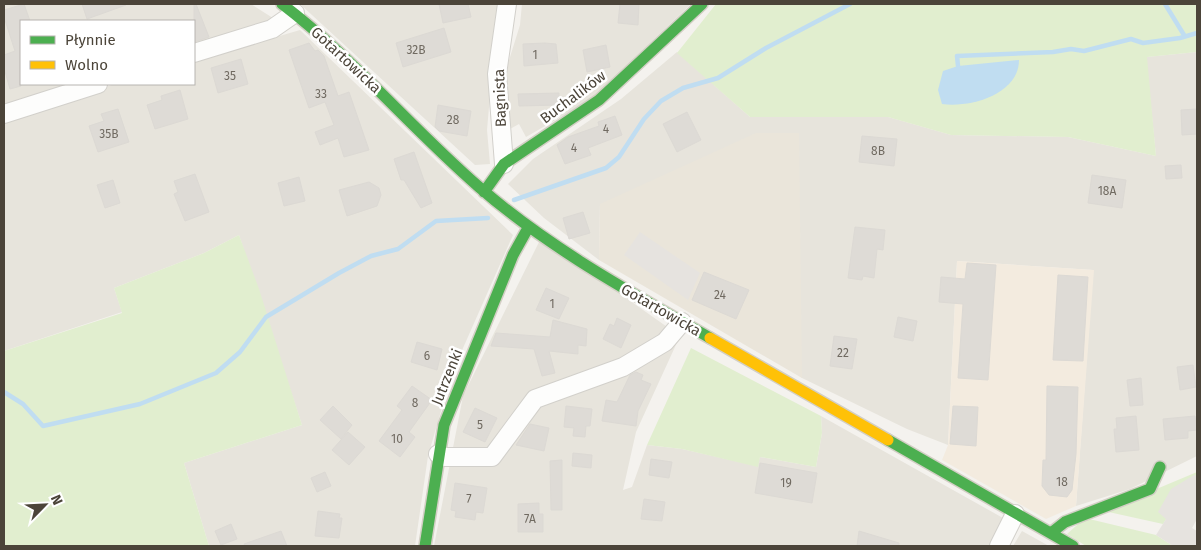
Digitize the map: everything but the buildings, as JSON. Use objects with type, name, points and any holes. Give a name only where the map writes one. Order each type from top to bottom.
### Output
[{"type":"street","name":"Bagnista","points":[[504,164],[498,74],[507,4]]},
{"type":"street","name":"Buchalików","points":[[484,192],[504,164],[599,100],[702,4]]},
{"type":"street","name":"Gotartowicka","points":[[195,53],[272,29],[288,8],[342,53],[418,130],[484,192],[528,228],[572,258],[1073,546]]},
{"type":"street","points":[[4,114],[95,85]]},
{"type":"street","name":"Jutrzenki","points":[[425,546],[444,425],[513,255],[528,228]]},
{"type":"street","points":[[438,454],[444,457],[492,457],[535,399],[623,367],[665,342],[682,322]]},
{"type":"street","points":[[1051,534],[1065,522],[1150,489],[1160,467]]},
{"type":"street","points":[[999,546],[1015,514]]},
{"type":"shaded area","points":[[4,4],[251,4],[276,20],[195,46],[195,20],[20,20],[20,85],[70,85],[4,106]]},
{"type":"shaded area","points":[[300,4],[498,4],[487,130],[490,164],[475,165]]},
{"type":"shaded area","points":[[522,4],[691,4],[590,100],[526,137],[519,124],[510,129],[505,73],[520,25]]},
{"type":"shaded area","points":[[300,30],[513,235],[452,373],[428,456],[415,546],[209,546],[184,463],[302,425],[239,235],[204,253],[114,288],[122,312],[4,351],[4,118],[112,85],[195,85],[195,61]]},
{"type":"shaded area","points":[[677,52],[750,117],[888,117],[951,135],[1068,137],[1156,156],[1146,57],[1197,52],[1197,456],[1130,489],[1076,506],[1093,270],[957,261],[948,445],[907,429],[802,378],[600,204],[599,260],[544,218],[508,184],[533,159],[621,99]]},
{"type":"shaded area","points":[[756,133],[799,133],[802,378],[599,260],[600,204]]},
{"type":"shaded area","points":[[640,232],[700,273],[688,300],[624,255]]},
{"type":"shaded area","points":[[541,238],[680,336],[636,432],[623,490],[632,487],[647,445],[682,449],[757,466],[760,457],[816,467],[822,433],[821,416],[1003,518],[989,546],[434,546],[463,396]]},
{"type":"shaded area","points":[[957,261],[1094,270],[1076,506],[1046,519],[942,460],[948,445]]},
{"type":"shaded area","points":[[1194,475],[1197,476],[1197,519],[1192,528],[1197,531],[1197,546],[1173,546],[1156,535],[1166,519],[1158,512],[1171,489]]},
{"type":"shaded area","points":[[1022,531],[1049,546],[1013,546]]},
{"type":"green space","points":[[716,4],[1197,4],[1197,52],[1147,57],[1156,156],[1068,137],[951,135],[888,117],[750,117],[677,53]]},
{"type":"green space","points":[[239,235],[259,289],[302,425],[184,463],[209,546],[4,546],[4,351],[122,313],[114,288],[204,253]]},
{"type":"green space","points":[[691,348],[821,416],[822,433],[816,467],[760,457],[758,467],[682,449],[647,445]]},
{"type":"green space","points":[[1197,472],[1197,476],[1194,476],[1163,524],[1104,511]]},
{"type":"green space","points":[[1085,518],[1156,535],[1173,546],[1086,546],[1067,534]]},
{"type":"water","points":[[1019,60],[1017,72],[1011,82],[1002,90],[979,101],[954,105],[942,104],[938,90],[943,71],[958,66]]},
{"type":"waterway","points":[[514,200],[606,168],[619,157],[644,119],[661,101],[683,88],[718,78],[766,48],[850,4]]},
{"type":"waterway","points":[[1165,4],[1184,35]]},
{"type":"waterway","points":[[958,66],[957,56],[1053,52],[1071,49],[1084,51],[1131,39],[1143,43],[1180,38],[1197,33]]},
{"type":"waterway","points":[[4,392],[23,404],[43,426],[140,404],[216,373],[240,352],[266,317],[371,256],[398,249],[436,221],[488,218]]},
{"type":"traffic: fast","points":[[282,4],[334,48],[454,164],[506,209],[533,230],[591,268],[710,338]]},
{"type":"traffic: fast","points":[[484,192],[504,164],[599,100],[702,4]]},
{"type":"traffic: fast","points":[[425,546],[444,425],[513,255],[528,228]]},
{"type":"traffic: fast","points":[[888,440],[1073,546]]},
{"type":"traffic: fast","points":[[1051,533],[1065,522],[1150,489],[1160,467]]},
{"type":"traffic: slow","points":[[710,338],[888,440]]}]
